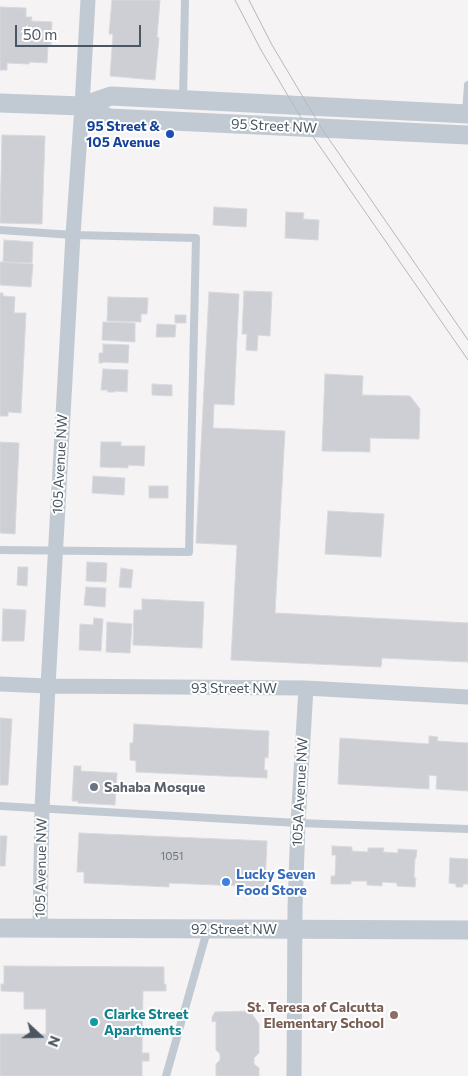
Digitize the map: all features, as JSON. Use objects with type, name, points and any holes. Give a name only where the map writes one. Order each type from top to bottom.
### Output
[{"type":"street","name":"105 Avenue NW","points":[[40,928],[42,808],[48,686],[88,0]]},
{"type":"street","name":"95 Street NW","points":[[0,103],[82,106],[111,96],[467,114]]},
{"type":"street","name":"95 Street NW","points":[[82,106],[109,118],[468,135]]},
{"type":"street","name":"93 Street NW","points":[[0,684],[306,688],[468,697]]},
{"type":"street","name":"105A Avenue NW","points":[[294,1076],[294,929],[306,688]]},
{"type":"street","name":"92 Street NW","points":[[0,928],[468,930]]},
{"type":"lane","points":[[183,100],[185,0]]},
{"type":"lane","points":[[467,114],[468,85]]},
{"type":"lane","points":[[0,230],[196,238],[189,552],[0,550]]},
{"type":"lane","points":[[0,806],[298,823],[468,829]]},
{"type":"lane","points":[[166,1076],[208,929]]},
{"type":"building","points":[[112,0],[160,0],[155,80],[110,76],[113,34],[109,34]]},
{"type":"building","points":[[0,7],[26,8],[26,17],[32,17],[31,21],[52,22],[51,45],[48,45],[47,63],[7,63],[7,70],[0,70]]},
{"type":"building","points":[[2,135],[45,136],[42,224],[0,223]]},
{"type":"building","points":[[214,207],[247,209],[246,227],[213,225]]},
{"type":"building","points":[[286,212],[304,213],[303,219],[319,220],[318,240],[285,238]]},
{"type":"building","points":[[4,240],[33,242],[32,263],[3,262]]},
{"type":"building","points":[[0,262],[33,264],[31,287],[0,285]]},
{"type":"building","points":[[244,291],[272,292],[270,336],[258,335],[257,351],[246,350],[247,334],[242,334]]},
{"type":"building","points":[[209,292],[239,294],[234,405],[214,404],[213,428],[285,431],[275,613],[468,623],[468,662],[382,658],[381,667],[231,660],[237,545],[196,543]]},
{"type":"building","points":[[0,293],[3,293],[3,296],[15,297],[14,313],[26,313],[21,413],[8,412],[8,416],[0,416]]},
{"type":"building","points":[[108,297],[148,298],[147,314],[141,314],[141,322],[107,321]]},
{"type":"building","points":[[175,315],[186,315],[186,323],[175,323]]},
{"type":"building","points":[[103,322],[135,323],[135,342],[102,340]]},
{"type":"building","points":[[157,324],[176,325],[175,337],[156,337]]},
{"type":"building","points":[[103,344],[129,345],[128,363],[99,363],[99,353],[103,353]]},
{"type":"building","points":[[103,369],[128,370],[127,392],[107,392],[108,390],[101,390]]},
{"type":"building","points":[[325,374],[363,376],[362,395],[410,396],[420,409],[419,439],[370,438],[370,452],[322,451]]},
{"type":"building","points":[[152,384],[172,385],[172,396],[152,395]]},
{"type":"building","points":[[0,442],[19,443],[15,534],[0,533]]},
{"type":"building","points":[[101,442],[121,442],[121,446],[145,446],[144,466],[128,465],[128,468],[100,467]]},
{"type":"building","points":[[93,476],[125,478],[124,495],[92,493]]},
{"type":"building","points":[[149,486],[168,486],[168,498],[149,498]]},
{"type":"building","points":[[328,511],[384,514],[381,557],[325,554]]},
{"type":"building","points":[[87,562],[107,563],[106,582],[86,581]]},
{"type":"building","points":[[18,567],[28,567],[27,586],[17,585]]},
{"type":"building","points":[[121,568],[133,570],[131,588],[119,587]]},
{"type":"building","points":[[86,587],[106,588],[105,607],[84,605]]},
{"type":"building","points":[[142,599],[204,602],[202,648],[133,645],[134,610],[142,610]]},
{"type":"building","points":[[3,609],[26,610],[24,641],[2,641]]},
{"type":"building","points":[[94,618],[103,619],[101,651],[79,650],[80,624],[93,625]]},
{"type":"building","points":[[107,622],[132,624],[130,653],[106,652]]},
{"type":"building","points":[[0,718],[12,719],[8,785],[0,785]]},
{"type":"building","points":[[134,724],[269,731],[268,758],[265,757],[264,770],[267,770],[267,778],[136,772],[136,761],[130,760],[130,743],[133,743]]},
{"type":"building","points":[[429,736],[438,737],[437,741],[468,743],[468,791],[436,789],[437,776],[429,775],[429,789],[338,784],[340,738],[429,744]]},
{"type":"building","name":"Sahaba Mosque","points":[[74,766],[81,766],[81,771],[117,773],[115,805],[72,801]]},
{"type":"building","points":[[79,833],[267,841],[265,887],[169,883],[169,887],[84,883],[84,872],[77,872]]},
{"type":"building","points":[[0,836],[7,836],[5,866],[0,866]]},
{"type":"building","points":[[332,846],[352,847],[352,851],[368,852],[368,848],[384,848],[383,852],[398,853],[398,849],[417,850],[415,858],[415,887],[397,886],[397,883],[382,882],[382,886],[367,885],[367,881],[351,881],[351,884],[331,884],[331,876],[335,876],[336,855],[332,855]]},
{"type":"building","points":[[450,858],[468,859],[468,884],[463,884],[463,887],[456,887],[456,884],[449,883]]},
{"type":"building","name":"Clarke Street Apartments","points":[[4,966],[164,967],[166,991],[143,991],[142,1053],[149,1053],[149,1061],[142,1061],[142,1076],[0,1076],[0,1034],[46,1034],[46,1009],[24,1009],[24,992],[1,991],[1,984],[4,984]]},
{"type":"building","points":[[250,1011],[259,1024],[259,1053],[254,1058],[254,1064],[259,1068],[259,1076],[216,1076],[216,1064],[220,1060],[220,1054],[216,1050],[216,1021],[212,1022],[212,1017],[215,1012]]},
{"type":"tram line","points":[[235,0],[261,50],[307,128],[468,360]]},
{"type":"tram line","points":[[249,0],[272,45],[322,129],[468,340]]},
{"type":"place","name":"95 Street & 105 Avenue","points":[[170,134]]},
{"type":"place","name":"Sahaba Mosque","points":[[94,787]]},
{"type":"place","name":"Lucky Seven Food Store","points":[[226,882]]},
{"type":"place","name":"St. Teresa of Calcutta Elementary School","points":[[394,1015]]},
{"type":"place","name":"Clarke Street Apartments","points":[[94,1022]]}]
